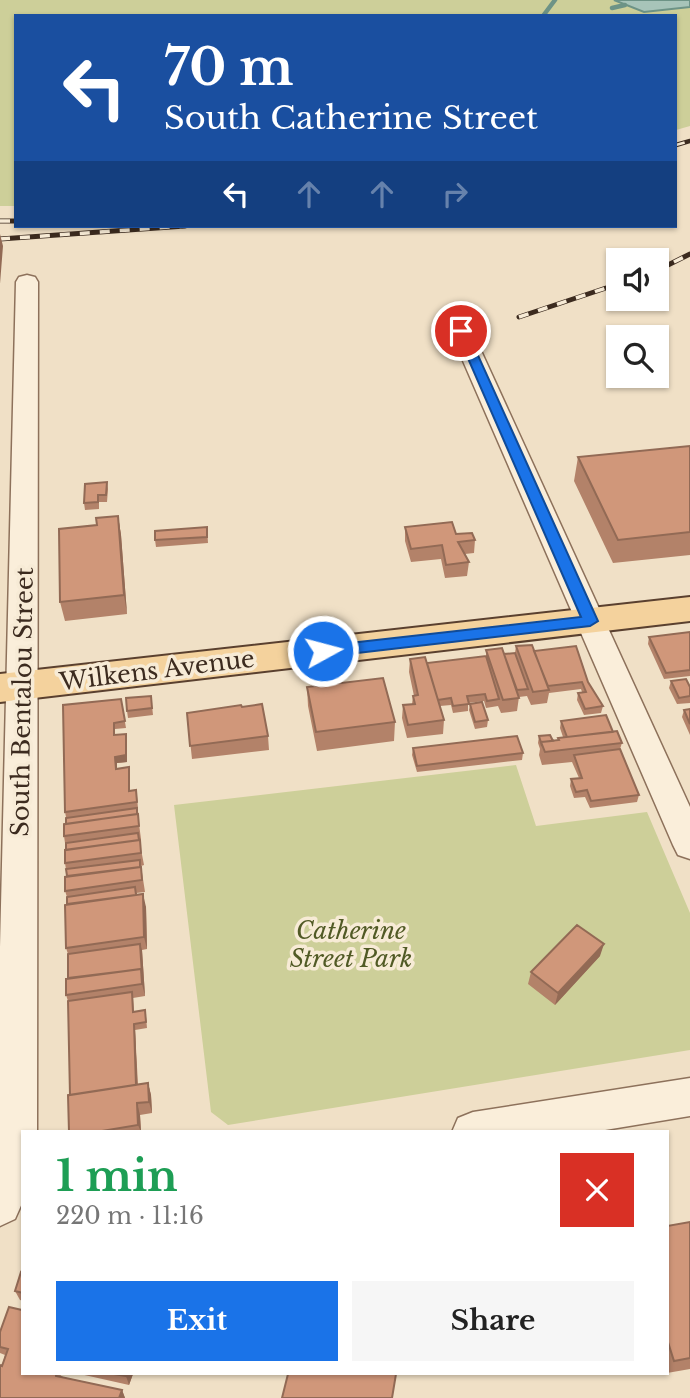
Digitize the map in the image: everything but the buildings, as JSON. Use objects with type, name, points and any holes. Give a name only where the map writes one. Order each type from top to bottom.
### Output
[{"type":"main road","name":"Wilkens Avenue","points":[[586,611],[690,589]]},
{"type":"main road","name":"Wilkens Avenue","points":[[11,676],[586,611],[690,609]]},
{"type":"street","name":"South Bentalou Street","points":[[0,1206],[16,1158],[10,908],[12,476],[27,282]]},
{"type":"street","points":[[461,331],[687,832]]},
{"type":"street","points":[[485,1130],[690,1097]]},
{"type":"street","points":[[0,1206],[21,1204]]},
{"type":"green space","points":[[0,0],[690,0],[690,126],[677,130],[677,14],[14,14],[14,206],[0,206]]},
{"type":"green space","name":"Catherine Street Park","points":[[516,765],[536,826],[647,812],[690,913],[690,1050],[228,1125],[211,1112],[174,805]]},
{"type":"shaded area","points":[[614,0],[690,0],[690,7],[644,12]]},
{"type":"waterway","points":[[544,14],[555,0]]},
{"type":"waterway","points":[[612,8],[625,5]]},
{"type":"railway","points":[[677,145],[690,141]]},
{"type":"railway","points":[[0,221],[14,221]]},
{"type":"railway","points":[[0,239],[157,228]]},
{"type":"railway","points":[[669,264],[690,254]]},
{"type":"railway","points":[[519,317],[606,288]]},
{"type":"route","points":[[323,651],[590,621],[461,331]]}]
